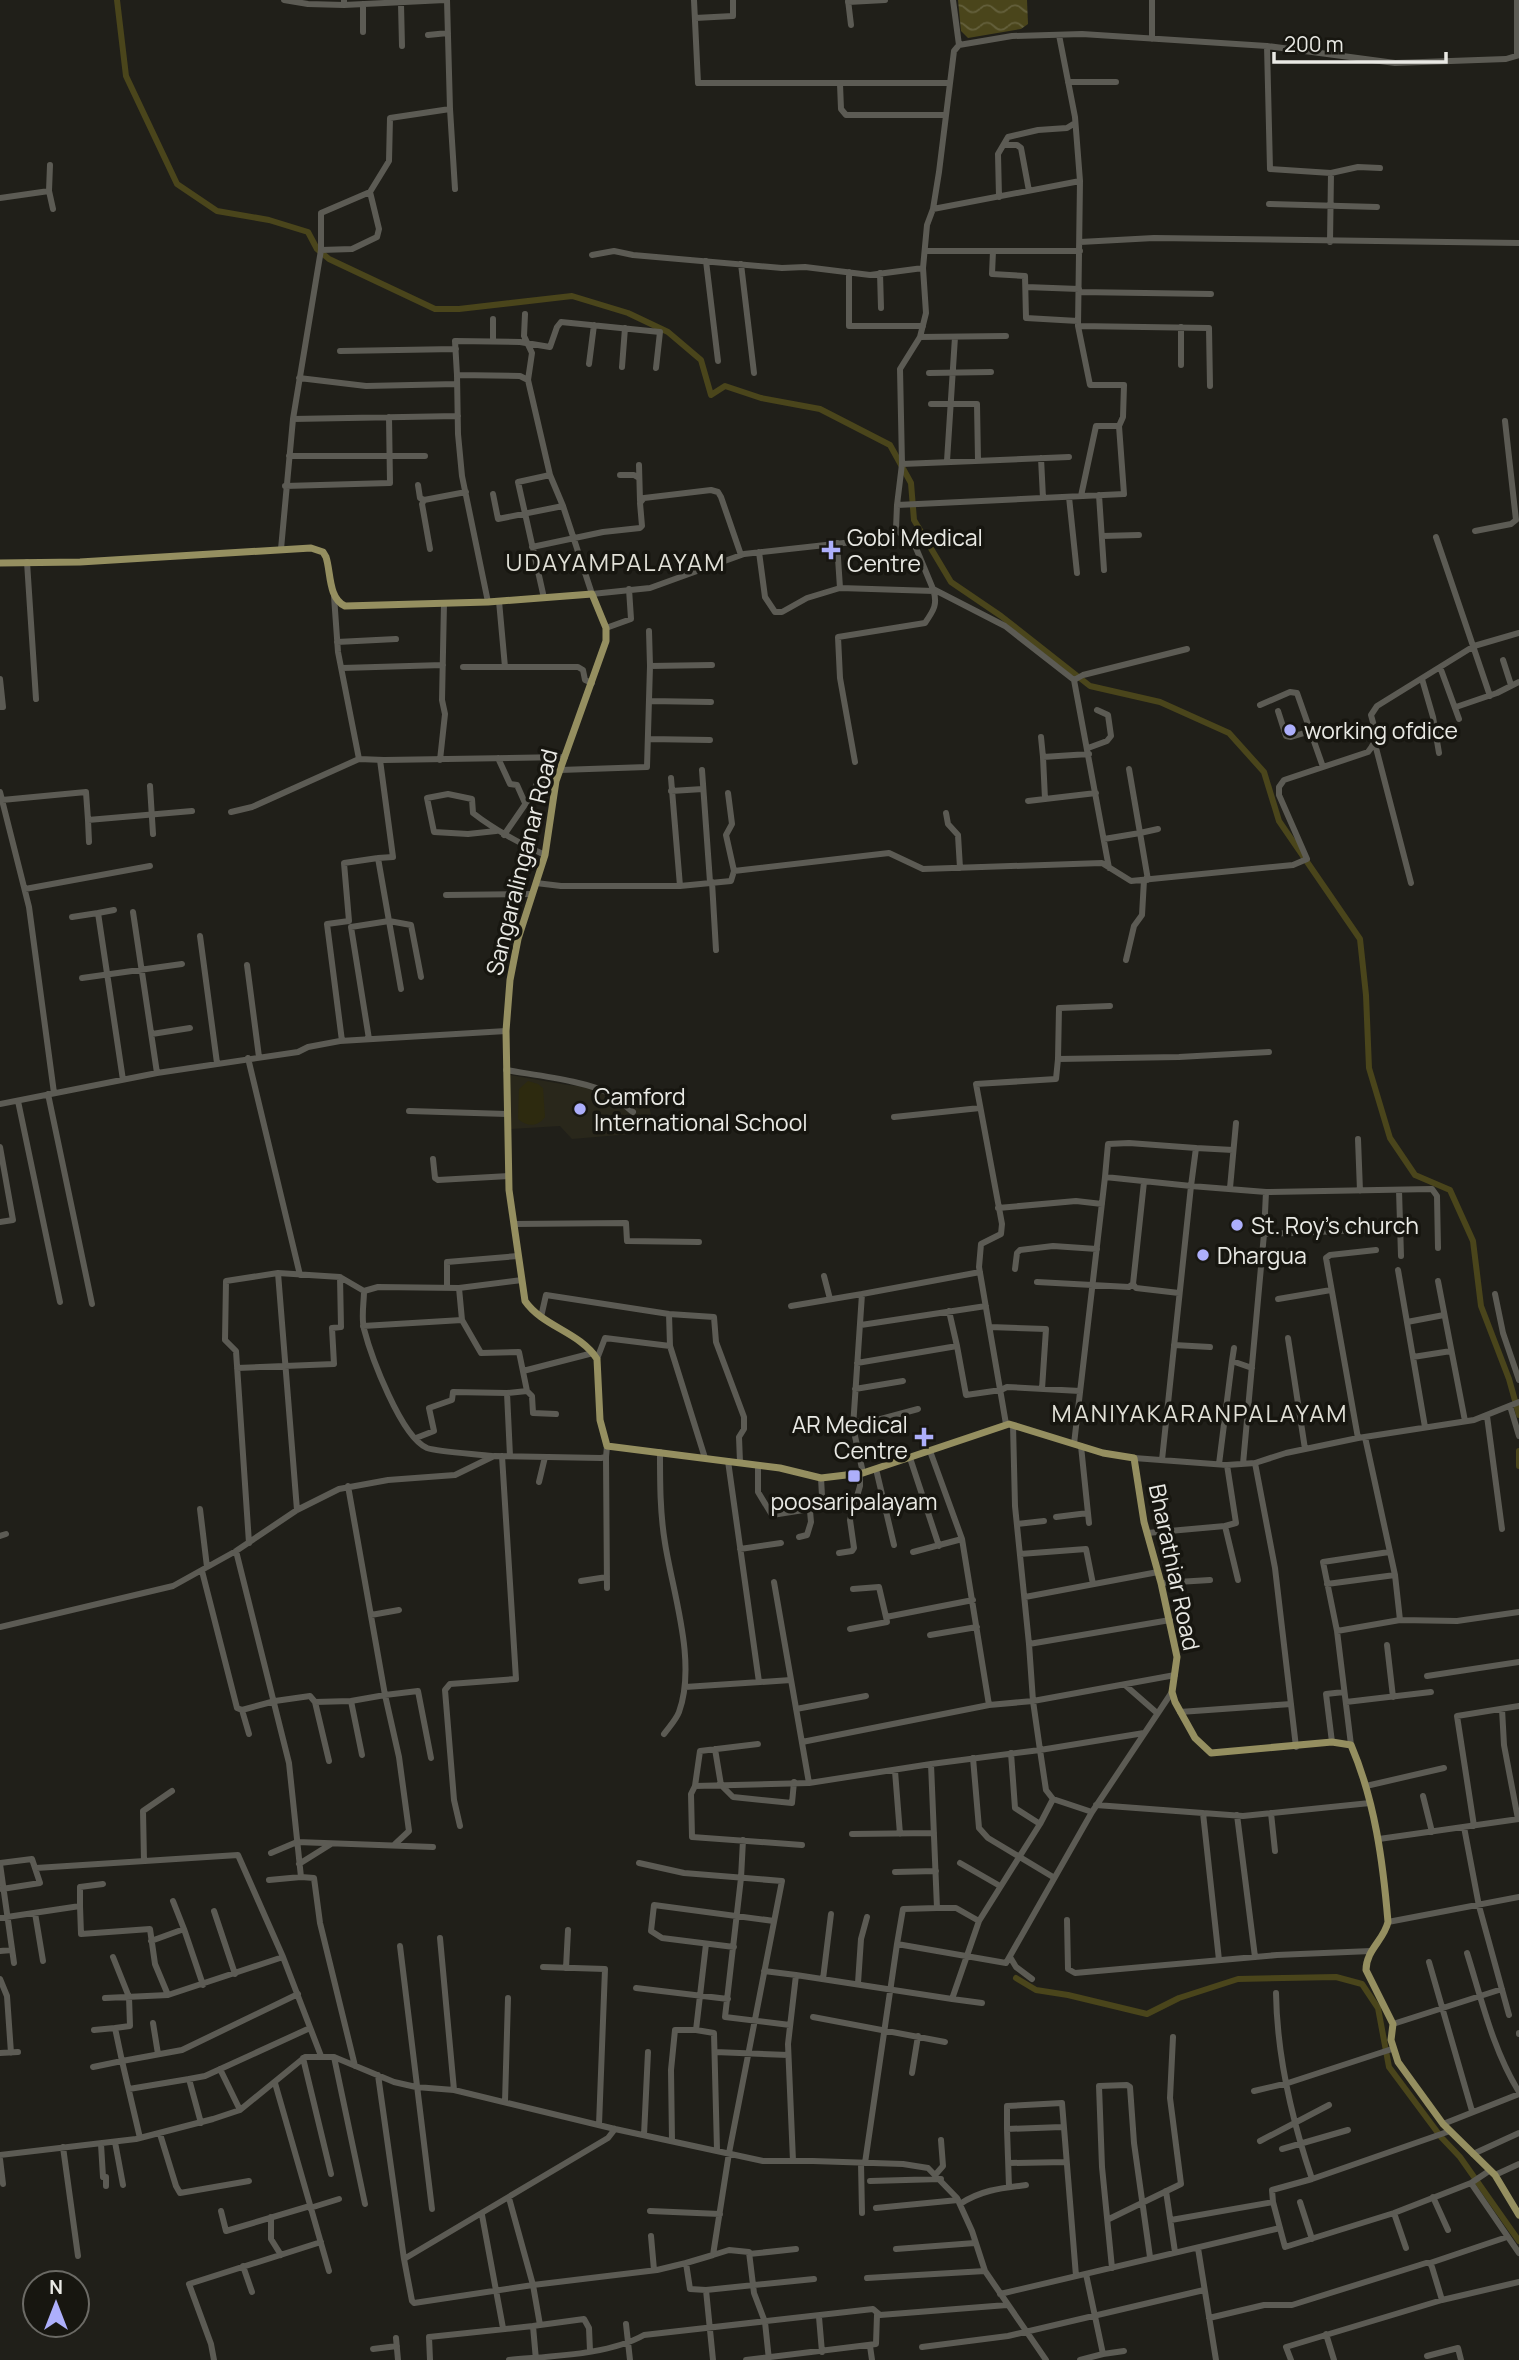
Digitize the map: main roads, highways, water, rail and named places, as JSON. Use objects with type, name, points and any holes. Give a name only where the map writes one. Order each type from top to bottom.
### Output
[{"type":"main road","name":"Sangaralinganar Road","points":[[0,563],[176,557],[311,548],[323,552],[334,594],[340,603],[351,606],[488,602],[592,594],[606,628],[603,654],[556,780],[545,855],[518,939],[510,980],[506,1031],[509,1176],[525,1301],[541,1317],[581,1341],[595,1356],[600,1420],[607,1446],[740,1462],[821,1478],[862,1474]]},
{"type":"main road","name":"Bharathiar Road","points":[[862,1474],[1009,1424],[1104,1453],[1134,1458],[1147,1534],[1177,1657],[1172,1692],[1180,1713],[1195,1738],[1211,1753],[1332,1742],[1352,1745],[1366,1786],[1379,1839],[1388,1922],[1385,1932],[1366,1959],[1366,1969],[1393,2024],[1392,2049],[1398,2062],[1443,2124],[1474,2154],[1516,2202]]},
{"type":"main road","points":[[1516,2202],[1519,2216]]},
{"type":"water","points":[[958,0],[1027,0],[1028,24],[1021,29],[968,38],[961,31]]},
{"type":"waterway","points":[[117,0],[126,76],[177,184],[217,211],[269,220],[308,232],[317,249],[329,259],[435,309],[459,309],[572,296],[628,313],[668,332],[701,360],[711,395],[725,386],[761,398],[820,409],[890,445],[911,483],[914,520],[951,582],[1001,616],[1090,686],[1160,702],[1229,733],[1264,772],[1279,821],[1360,939],[1369,1068],[1390,1138],[1415,1175],[1450,1190],[1473,1241],[1481,1306],[1509,1379],[1519,1415]]},
{"type":"waterway","points":[[1519,1451],[1519,1466]]},
{"type":"waterway","points":[[1016,1978],[1036,1990],[1147,2014],[1179,1998],[1238,1979],[1336,1977],[1362,1984],[1378,2008],[1389,2067],[1441,2137],[1460,2157],[1519,2241]]},
{"type":"place","name":"Gobi Medical Centre","points":[[831,550]]},
{"type":"place","name":"working ofdice","points":[[1290,730]]},
{"type":"place","name":"Camford International School","points":[[580,1109]]},
{"type":"place","name":"St. Roy's church","points":[[1237,1225]]},
{"type":"place","name":"Dhargua","points":[[1203,1255]]},
{"type":"place","name":"AR Medical Centre","points":[[924,1437]]},
{"type":"place","name":"poosaripalayam","points":[[854,1476]]},
{"type":"district","name":"UDAYAMPALAYAM","points":[[616,561]]},
{"type":"district","name":"MANIYAKARANPALAYAM","points":[[1200,1412]]}]
